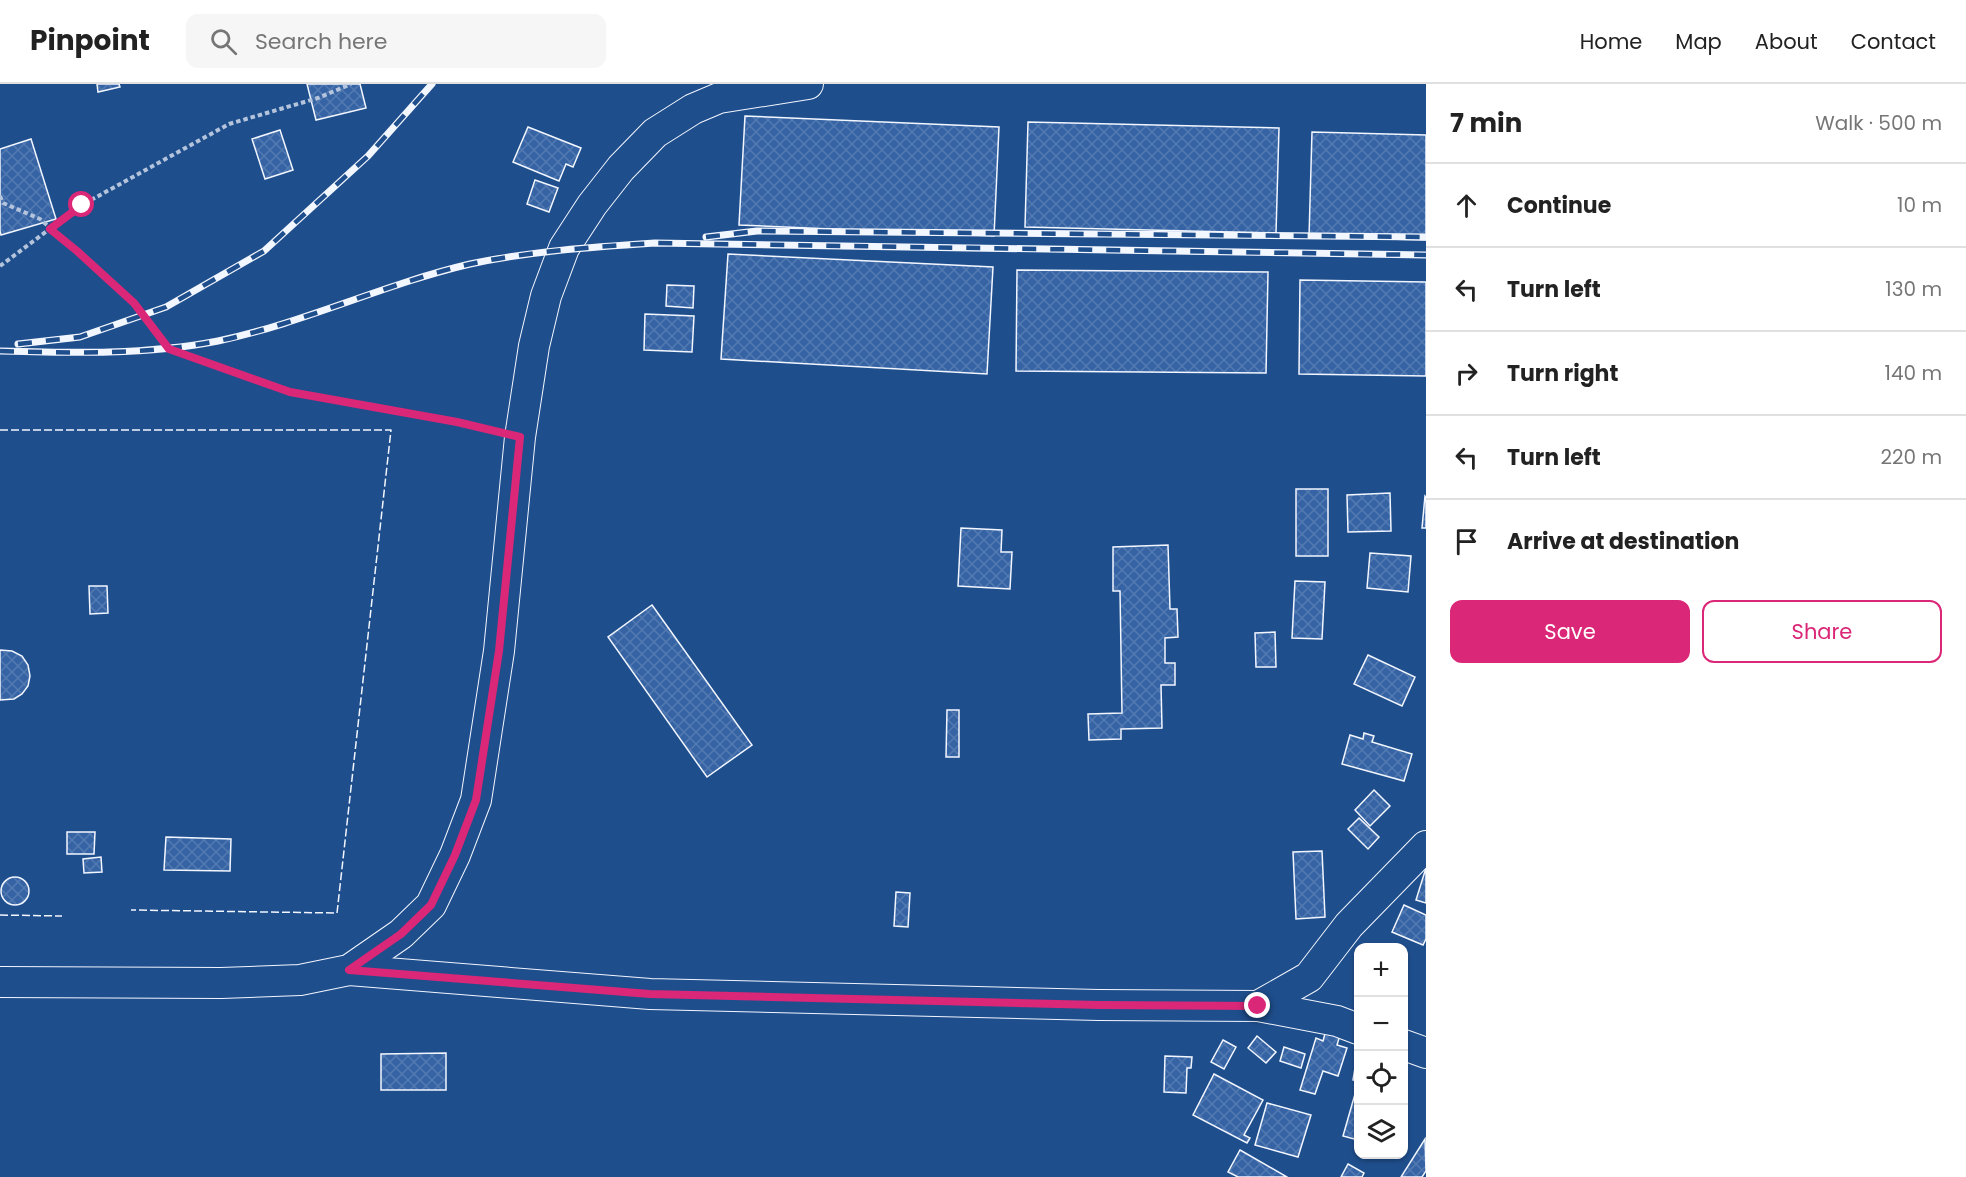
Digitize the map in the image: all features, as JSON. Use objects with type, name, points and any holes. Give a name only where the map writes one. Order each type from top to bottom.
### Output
[{"type":"street","points":[[349,970],[401,934],[431,905],[455,855],[476,800],[499,651],[520,437],[534,346],[546,296],[564,248],[592,205],[621,168],[655,133],[693,109],[720,98],[808,84]]},
{"type":"street","points":[[1258,1006],[1309,977],[1349,925],[1426,846]]},
{"type":"street","points":[[0,982],[221,983],[300,980],[349,970],[650,994],[1099,1005],[1258,1006],[1354,1027]]},
{"type":"street","points":[[1408,1046],[1426,1053]]},
{"type":"path","points":[[0,266],[82,205],[229,124],[318,98],[351,84]]},
{"type":"path","points":[[0,196],[3,202],[40,219],[77,251],[134,303],[169,349],[290,392],[457,422],[520,437]]},
{"type":"building","points":[[97,84],[119,84],[120,87],[98,92]]},
{"type":"building","points":[[307,84],[360,84],[366,108],[316,120]]},
{"type":"building","points":[[745,116],[999,127],[994,236],[739,225]]},
{"type":"building","points":[[1028,122],[1279,128],[1276,233],[1025,227]]},
{"type":"building","points":[[528,127],[581,148],[573,167],[566,164],[559,181],[513,162]]},
{"type":"building","points":[[280,130],[293,170],[265,179],[252,139]]},
{"type":"building","points":[[1312,132],[1426,135],[1426,240],[1309,237]]},
{"type":"building","points":[[31,139],[56,219],[1,235],[0,149]]},
{"type":"building","points":[[535,180],[558,188],[549,212],[527,204]]},
{"type":"building","points":[[728,254],[993,267],[987,374],[721,359]]},
{"type":"building","points":[[1017,270],[1268,272],[1266,373],[1016,371]]},
{"type":"building","points":[[1300,280],[1426,282],[1426,376],[1299,374]]},
{"type":"building","points":[[667,285],[694,286],[693,308],[666,306]]},
{"type":"building","points":[[645,314],[694,316],[692,352],[644,350]]},
{"type":"building","points":[[1296,489],[1328,489],[1328,556],[1296,556]]},
{"type":"building","points":[[1390,493],[1391,531],[1348,532],[1347,495]]},
{"type":"building","points":[[1425,496],[1426,528],[1422,528]]},
{"type":"building","points":[[961,528],[1002,530],[1001,552],[1012,552],[1010,589],[958,586]]},
{"type":"building","points":[[1168,545],[1170,609],[1177,609],[1178,637],[1165,638],[1165,663],[1175,663],[1175,685],[1161,685],[1162,728],[1121,729],[1121,739],[1089,740],[1088,714],[1122,713],[1120,591],[1113,591],[1113,547]]},
{"type":"building","points":[[1370,553],[1411,556],[1408,592],[1367,588]]},
{"type":"building","points":[[1295,581],[1325,582],[1322,639],[1292,638]]},
{"type":"building","points":[[89,586],[107,586],[108,613],[90,614]]},
{"type":"building","points":[[652,605],[752,745],[707,777],[608,637]]},
{"type":"building","points":[[1275,632],[1276,667],[1256,667],[1255,633]]},
{"type":"building","points":[[0,650],[12,651],[22,656],[28,665],[30,676],[28,686],[14,699],[0,700]]},
{"type":"building","points":[[1368,655],[1415,677],[1402,706],[1354,684]]},
{"type":"building","points":[[947,710],[959,710],[959,757],[946,757]]},
{"type":"building","points":[[1364,733],[1374,736],[1372,742],[1412,754],[1404,781],[1342,764],[1350,735],[1363,739]]},
{"type":"building","points":[[1374,790],[1390,806],[1370,826],[1355,810]]},
{"type":"building","points":[[1359,818],[1379,837],[1368,849],[1348,829]]},
{"type":"building","points":[[67,832],[95,832],[94,854],[67,854]]},
{"type":"building","points":[[166,837],[231,839],[230,871],[164,870]]},
{"type":"building","points":[[1322,851],[1325,917],[1296,919],[1293,852]]},
{"type":"building","points":[[101,857],[102,872],[84,873],[83,859]]},
{"type":"building","points":[[1426,868],[1426,903],[1416,900]]},
{"type":"building","points":[[15,877],[25,881],[29,891],[25,901],[15,905],[5,901],[1,891],[5,881]]},
{"type":"building","points":[[896,892],[910,893],[908,927],[894,926]]},
{"type":"building","points":[[1404,905],[1426,915],[1426,939],[1423,945],[1392,932]]},
{"type":"building","points":[[1326,1030],[1340,1035],[1337,1045],[1347,1048],[1338,1076],[1323,1071],[1315,1094],[1300,1090],[1316,1038],[1323,1041]]},
{"type":"building","points":[[1257,1036],[1276,1052],[1266,1063],[1248,1048]]},
{"type":"building","points":[[1223,1040],[1236,1047],[1224,1069],[1211,1062]]},
{"type":"building","points":[[1284,1047],[1305,1054],[1301,1068],[1280,1061]]},
{"type":"building","points":[[446,1053],[446,1090],[381,1090],[381,1054]]},
{"type":"building","points":[[1165,1056],[1192,1057],[1191,1068],[1187,1068],[1186,1093],[1164,1092]]},
{"type":"building","points":[[1214,1074],[1263,1100],[1244,1135],[1250,1138],[1247,1143],[1193,1115]]},
{"type":"building","points":[[1354,1098],[1354,1139],[1343,1136]]},
{"type":"building","points":[[1267,1103],[1311,1115],[1298,1157],[1255,1145]]},
{"type":"building","points":[[1425,1139],[1426,1171],[1422,1177],[1401,1177]]},
{"type":"building","points":[[1240,1150],[1287,1177],[1238,1177],[1228,1172]]},
{"type":"building","points":[[1348,1164],[1364,1173],[1362,1177],[1341,1177]]},
{"type":"railway","points":[[18,344],[80,337],[166,307],[264,251],[368,156],[432,84]]},
{"type":"railway","points":[[706,237],[757,231],[1426,237]]},
{"type":"railway","points":[[0,351],[137,351],[191,346],[282,324],[406,282],[470,264],[539,253],[655,243],[1426,255]]},
{"type":"fence","points":[[0,430],[391,430],[337,913],[131,910]]},
{"type":"fence","points":[[0,915],[62,916]]},
{"type":"route","points":[[82,205],[50,229],[134,303],[169,349],[290,392],[457,422],[520,437],[499,651],[476,800],[455,855],[431,905],[401,934],[349,970],[650,994],[1099,1005],[1258,1006]]}]
